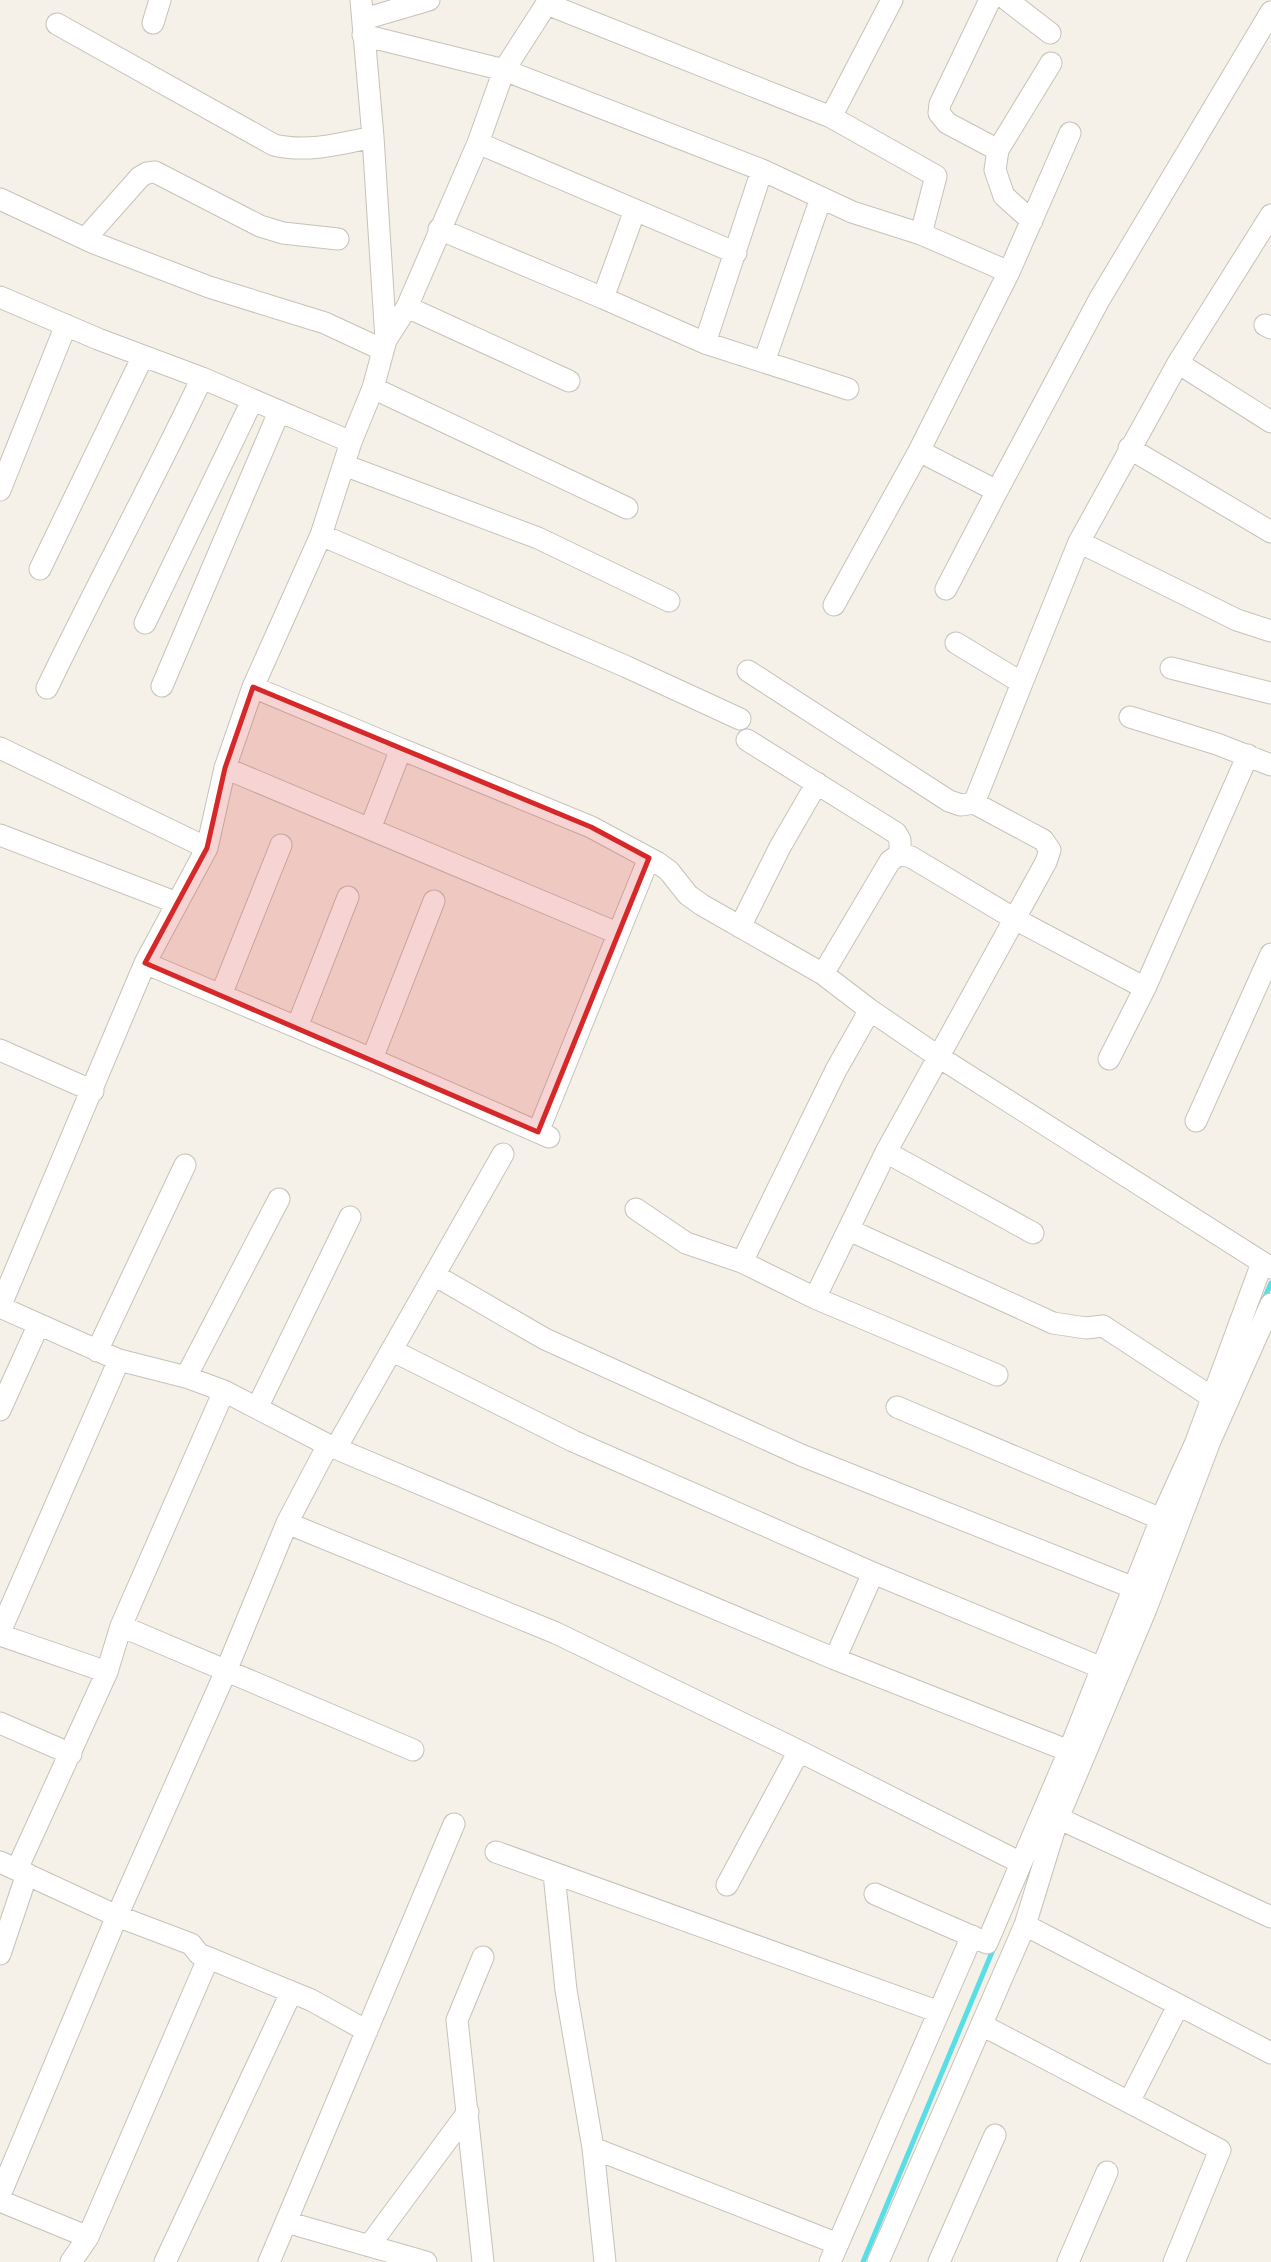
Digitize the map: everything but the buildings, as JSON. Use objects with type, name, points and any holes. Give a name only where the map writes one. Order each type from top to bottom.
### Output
[{"type":"street","points":[[153,23],[160,0]]},
{"type":"street","points":[[363,18],[429,0]]},
{"type":"street","points":[[831,117],[892,0]]},
{"type":"street","points":[[990,0],[940,104],[939,113],[947,123],[998,150]]},
{"type":"street","points":[[1007,0],[1050,33]]},
{"type":"street","points":[[921,234],[936,176],[831,117],[548,2],[504,70],[478,143],[407,307],[385,345],[373,388],[351,442],[321,535],[253,687],[225,768],[206,848],[145,963],[0,1307],[119,1360],[186,1377],[224,1391],[332,1446],[835,1659],[1069,1751]]},
{"type":"street","points":[[946,589],[1099,300],[1271,12]]},
{"type":"street","points":[[363,18],[762,170],[852,212],[921,234],[1009,272]]},
{"type":"street","points":[[363,18],[385,345]]},
{"type":"street","points":[[57,24],[274,145],[290,149],[318,148],[373,137]]},
{"type":"street","points":[[1032,221],[1004,197],[995,170],[998,150],[1051,63]]},
{"type":"street","points":[[834,605],[919,451],[1009,272],[1070,133]]},
{"type":"street","points":[[478,143],[736,253]]},
{"type":"street","points":[[705,343],[762,170]]},
{"type":"street","points":[[85,239],[140,177],[147,173],[155,173],[260,226],[283,233],[338,239]]},
{"type":"street","points":[[764,362],[821,198]]},
{"type":"street","points":[[0,199],[85,239],[209,287],[325,323],[385,345]]},
{"type":"street","points":[[603,298],[635,210]]},
{"type":"street","points":[[974,803],[1079,542],[1178,363],[1271,215]]},
{"type":"street","points":[[439,229],[705,343],[848,389]]},
{"type":"street","points":[[0,297],[66,326],[202,378],[351,442]]},
{"type":"street","points":[[407,307],[569,381]]},
{"type":"street","points":[[0,490],[66,326]]},
{"type":"street","points":[[40,569],[143,356]]},
{"type":"street","points":[[1178,363],[1271,422]]},
{"type":"street","points":[[47,688],[98,582],[155,478],[202,378]]},
{"type":"street","points":[[373,388],[627,508]]},
{"type":"street","points":[[145,623],[252,401]]},
{"type":"street","points":[[162,686],[279,412]]},
{"type":"street","points":[[1129,448],[1271,532]]},
{"type":"street","points":[[919,451],[997,491]]},
{"type":"street","points":[[344,465],[538,538],[669,601]]},
{"type":"street","points":[[321,535],[626,667],[744,730],[817,783],[896,833],[900,840],[900,854]]},
{"type":"street","points":[[1079,542],[1237,620],[1271,631]]},
{"type":"street","points":[[956,643],[1022,683]]},
{"type":"street","points":[[1171,668],[1271,693]]},
{"type":"street","points":[[748,671],[949,801],[961,805],[974,803],[1042,839],[1050,850],[886,1152],[815,1298]]},
{"type":"street","points":[[253,687],[592,827],[649,858],[669,871],[688,895],[823,974],[939,1057],[1268,1266],[1196,1442],[1161,1519],[1069,1751],[987,1942],[875,1894]]},
{"type":"street","points":[[1130,717],[1271,765]]},
{"type":"street","points":[[0,748],[206,848]]},
{"type":"street","points":[[370,829],[401,749]]},
{"type":"street","points":[[1109,1059],[1145,988],[1248,755]]},
{"type":"street","points":[[225,768],[617,933]]},
{"type":"street","points":[[740,927],[817,783]]},
{"type":"street","points":[[0,835],[177,903]]},
{"type":"street","points":[[221,995],[281,845]]},
{"type":"street","points":[[900,854],[911,857],[1013,918],[1145,988]]},
{"type":"street","points":[[823,974],[890,861],[900,854]]},
{"type":"street","points":[[145,963],[543,1134],[617,933],[649,858]]},
{"type":"street","points":[[297,1027],[348,897]]},
{"type":"street","points":[[372,1059],[434,901]]},
{"type":"street","points":[[1196,1121],[1271,954]]},
{"type":"street","points":[[742,1262],[836,1070],[870,1010]]},
{"type":"street","points":[[0,1050],[93,1091]]},
{"type":"street","points":[[886,1152],[1032,1233]]},
{"type":"street","points":[[0,2195],[287,1523],[393,1351],[503,1154]]},
{"type":"street","points":[[97,1351],[185,1165]]},
{"type":"street","points":[[186,1377],[279,1199]]},
{"type":"street","points":[[636,1209],[686,1243],[742,1262],[815,1298],[997,1375]]},
{"type":"street","points":[[257,1409],[350,1217]]},
{"type":"street","points":[[849,1230],[1052,1323],[1086,1328],[1103,1326],[1213,1398]]},
{"type":"street","points":[[436,1276],[545,1339],[802,1455],[1134,1588]]},
{"type":"street","points":[[877,2262],[1026,1925],[1058,1818],[1146,1609],[1210,1441],[1271,1304]]},
{"type":"street","points":[[0,1410],[38,1326]]},
{"type":"street","points":[[393,1351],[573,1441],[873,1573],[1102,1668]]},
{"type":"street","points":[[107,1672],[0,1634],[119,1360]]},
{"type":"street","points":[[0,1954],[15,1868],[71,1755],[107,1672],[121,1626],[224,1391]]},
{"type":"street","points":[[897,1407],[1161,1519]]},
{"type":"street","points":[[287,1523],[556,1633],[1021,1863]]},
{"type":"street","points":[[835,1659],[873,1573]]},
{"type":"street","points":[[121,1626],[413,1750]]},
{"type":"street","points":[[0,1723],[71,1755]]},
{"type":"street","points":[[727,1885],[799,1751]]},
{"type":"street","points":[[1058,1818],[1271,1917]]},
{"type":"street","points":[[269,2262],[454,1824]]},
{"type":"street","points":[[496,1852],[939,2012]]},
{"type":"street","points":[[15,1868],[117,1916],[191,1944],[200,1955],[208,1959],[291,1993],[367,2031]]},
{"type":"street","points":[[554,1874],[566,1990],[593,2148],[605,2262]]},
{"type":"street","points":[[1026,1925],[1271,2053]]},
{"type":"street","points":[[593,2148],[834,2253],[972,1936]]},
{"type":"street","points":[[483,1957],[457,2020],[483,2262]]},
{"type":"street","points":[[71,2262],[88,2237],[208,1959]]},
{"type":"street","points":[[165,2262],[291,1993]]},
{"type":"street","points":[[1129,2102],[1178,2006]]},
{"type":"street","points":[[982,2025],[1220,2150],[1174,2262]]},
{"type":"street","points":[[369,2246],[468,2112]]},
{"type":"street","points":[[939,2262],[995,2135]]},
{"type":"street","points":[[1068,2262],[1107,2172]]},
{"type":"street","points":[[0,2201],[88,2237]]},
{"type":"street","points":[[286,2222],[426,2262]]},
{"type":"highlighted area","points":[[253,687],[591,827],[649,858],[538,1132],[145,963],[207,848],[225,768]]},
{"type":"waterway","points":[[1264,1299],[1271,1283]]},
{"type":"waterway","points":[[863,2262],[995,1945]]}]
